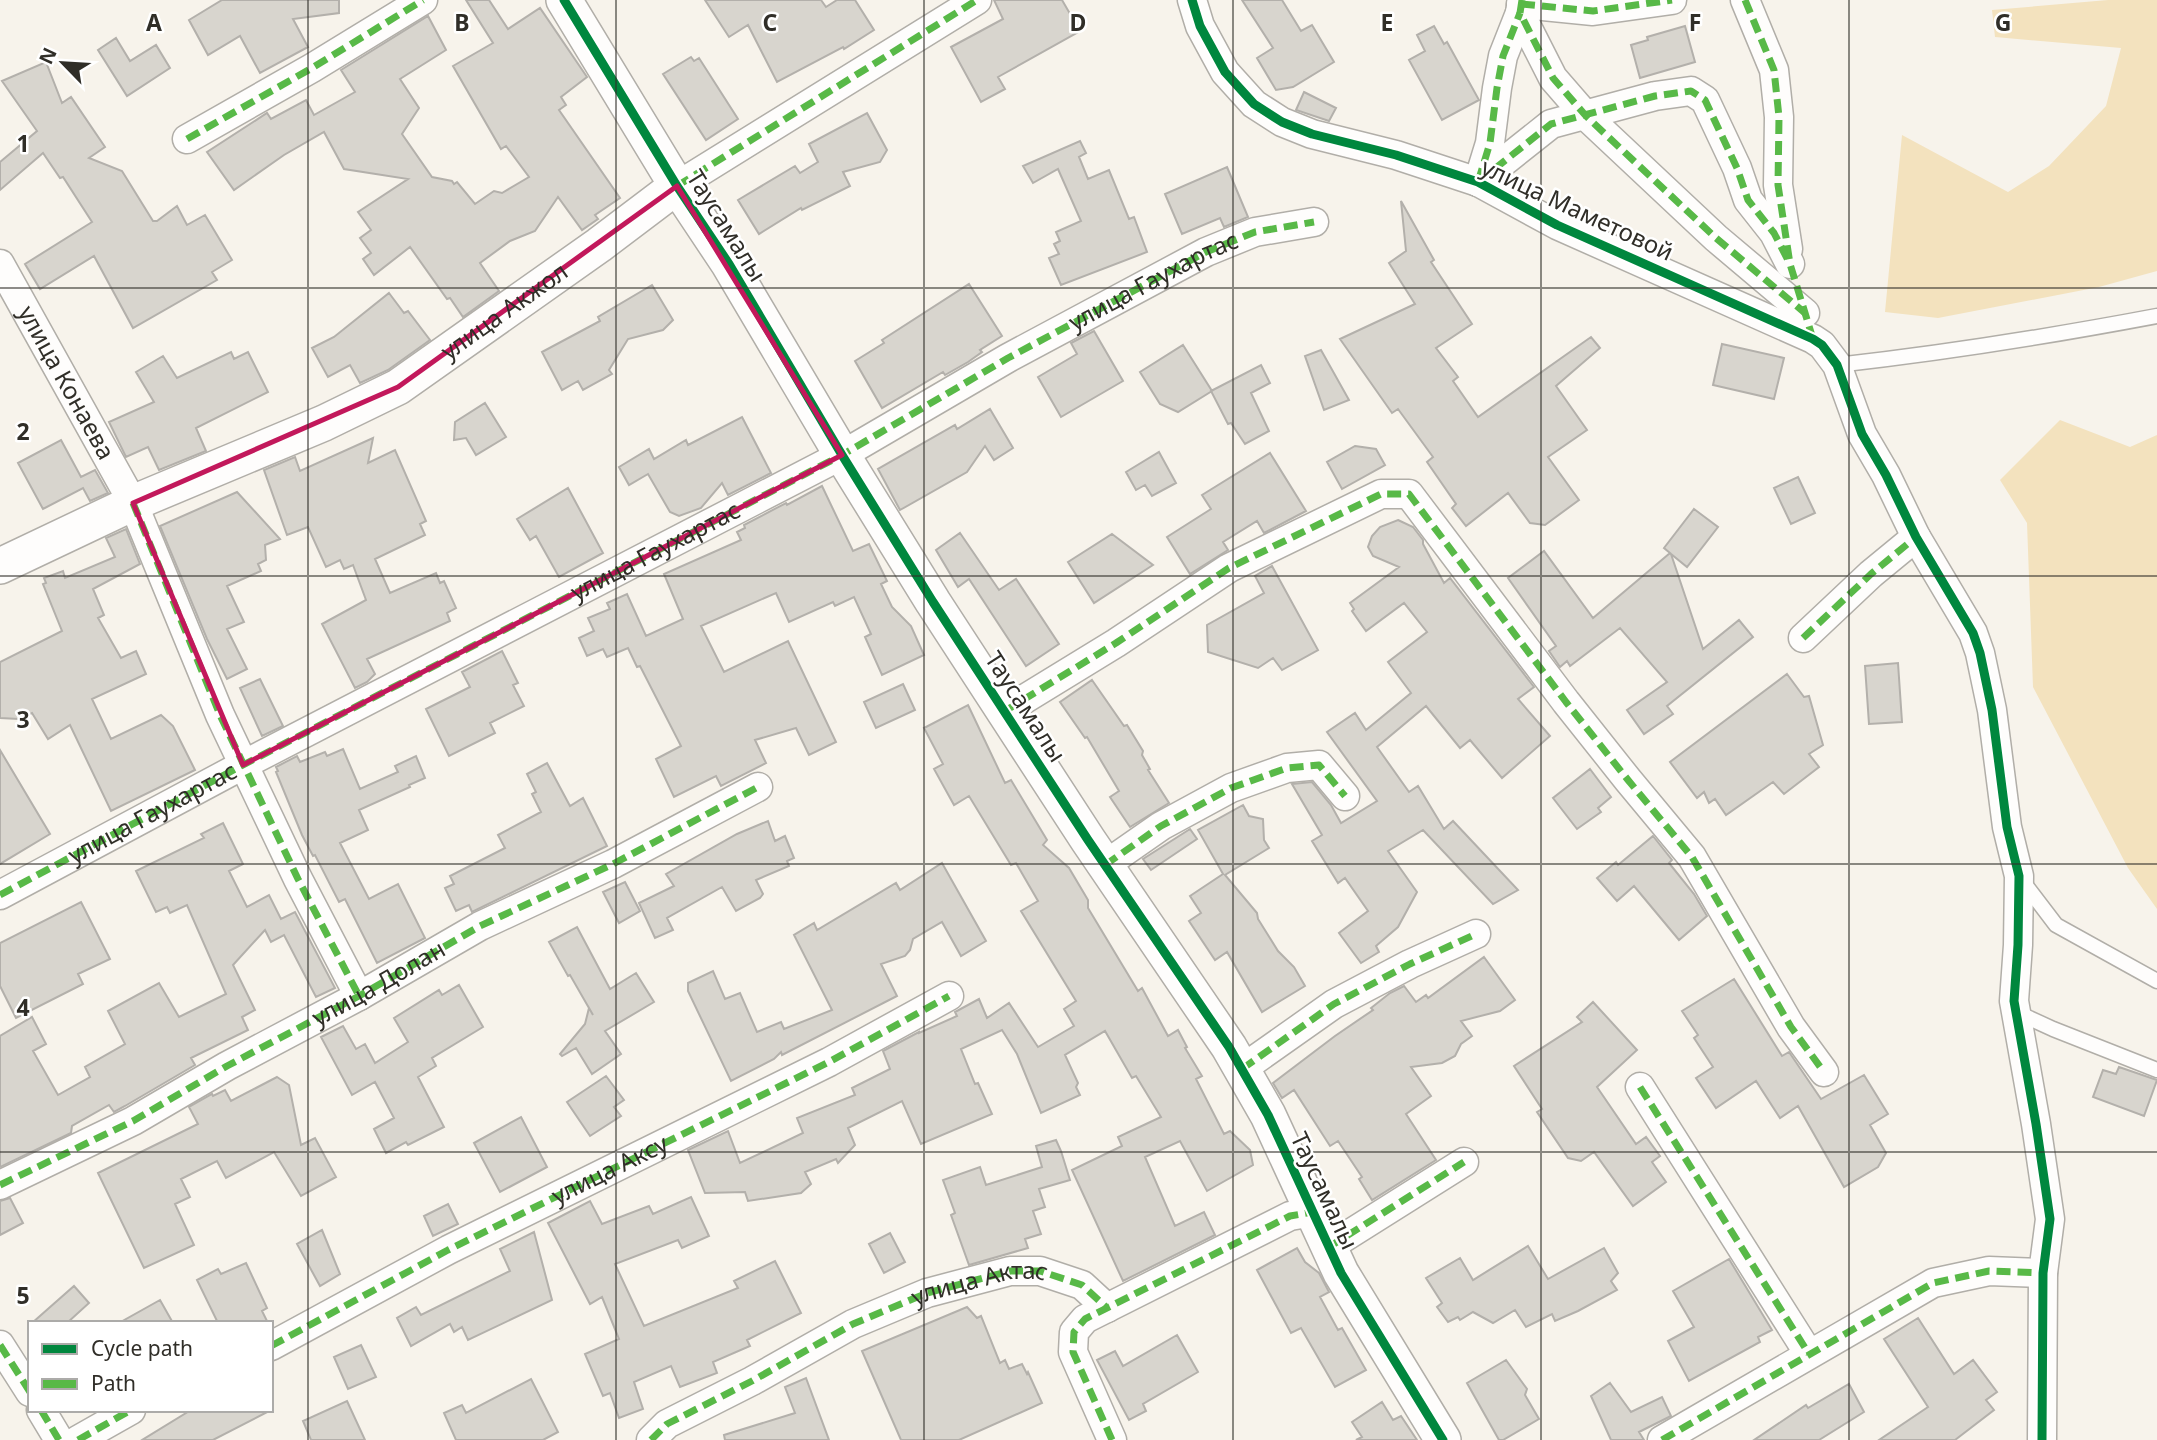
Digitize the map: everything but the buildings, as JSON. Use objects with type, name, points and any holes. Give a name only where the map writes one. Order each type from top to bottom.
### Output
[{"type":"street","points":[[187,139],[312,68],[423,0]]},
{"type":"street","name":"Таусамалы","points":[[564,0],[677,186],[729,264],[926,591],[1242,1069],[1268,1115],[1341,1273],[1443,1440]]},
{"type":"street","name":"улица Акжол","points":[[0,565],[132,503],[324,423],[398,387],[609,238],[677,186],[977,0]]},
{"type":"street","name":"улица Маметовой","points":[[1192,0],[1200,26],[1225,72],[1254,104],[1282,122],[1312,134],[1396,155],[1478,182],[1557,225],[1760,315],[1809,326]]},
{"type":"street","points":[[1521,6],[1593,11],[1672,0]]},
{"type":"street","points":[[1745,0],[1774,71],[1779,117],[1778,185],[1790,264],[1809,326]]},
{"type":"street","points":[[1478,182],[1490,143],[1503,55],[1521,6]]},
{"type":"street","points":[[1521,6],[1553,78],[1586,116],[1809,326],[1837,365],[1862,434],[1886,475],[1916,537],[1962,613],[1980,653],[1993,710],[2007,827],[2019,876],[2014,1001],[2050,1219],[2043,1273],[2042,1440]]},
{"type":"street","points":[[1478,182],[1551,124],[1655,96],[1691,91],[1705,100],[1737,168],[1748,200],[1774,233],[1790,264]]},
{"type":"street","name":"улица Гаухартас","points":[[0,895],[243,765],[842,455],[1008,358],[1206,252],[1255,232],[1314,222]]},
{"type":"street","name":"улица Конаева","points":[[0,264],[132,503],[243,765],[359,996]]},
{"type":"street","points":[[1006,711],[1229,568],[1381,494],[1409,494],[1566,702],[1692,857],[1791,1027],[1824,1072]]},
{"type":"street","points":[[1803,638],[1871,574],[1916,537]]},
{"type":"street","points":[[1105,865],[1161,826],[1231,788],[1287,768],[1320,765],[1345,796]]},
{"type":"street","name":"улица Долан","points":[[0,1185],[133,1121],[480,926],[613,864],[758,787]]},
{"type":"street","points":[[1242,1069],[1334,1004],[1410,964],[1476,934]]},
{"type":"street","name":"улица Аксу","points":[[273,1345],[448,1250],[830,1062],[949,996]]},
{"type":"street","points":[[1640,1087],[1809,1354]]},
{"type":"street","points":[[1329,1247],[1464,1162]]},
{"type":"street","points":[[1112,1440],[1073,1352],[1074,1332],[1085,1319],[1290,1216],[1313,1212]]},
{"type":"street","name":"улица Актас","points":[[651,1440],[667,1424],[752,1381],[853,1324],[927,1293],[1010,1271],[1040,1270],[1082,1285],[1107,1308]]},
{"type":"street","points":[[1662,1440],[1934,1283],[1989,1271],[2043,1273]]},
{"type":"street","points":[[0,1345],[28,1389]]},
{"type":"street","points":[[42,1412],[59,1440]]},
{"type":"street","points":[[78,1440],[127,1412]]},
{"type":"lane","points":[[1837,365],[2010,342],[2157,316]]},
{"type":"lane","points":[[2019,876],[2056,925],[2157,981]]},
{"type":"lane","points":[[2016,1012],[2157,1070]]},
{"type":"highlighted area","points":[[677,186],[842,455],[243,765],[133,503],[398,387]]},
{"type":"shaded area","points":[[2108,0],[2157,0],[2157,271],[2099,287],[1938,318],[1885,312],[1902,135],[2008,192],[2049,166],[2106,106],[2121,48],[1995,37],[1992,10]]},
{"type":"shaded area","points":[[2060,420],[2130,447],[2157,435],[2157,909],[2128,868],[2033,687],[2027,523],[2000,480]]},
{"type":"marked path","points":[[187,139],[312,68],[423,0]]},
{"type":"marked path","points":[[677,186],[977,0]]},
{"type":"marked path","points":[[1522,0],[1520,13],[1553,78],[1586,116],[1716,238],[1805,313]]},
{"type":"marked path","points":[[1521,4],[1593,11],[1672,0]]},
{"type":"marked path","points":[[1745,0],[1774,70],[1779,117],[1778,185],[1790,264],[1813,339]]},
{"type":"marked path","points":[[1478,182],[1490,143],[1503,56],[1520,13]]},
{"type":"marked path","points":[[1478,182],[1551,124],[1655,96],[1691,91],[1705,100],[1737,168],[1748,200],[1774,233],[1790,264]]},
{"type":"marked path","points":[[0,895],[243,765],[842,455],[1008,358],[1206,252],[1255,232],[1314,222]]},
{"type":"marked path","points":[[1005,711],[1116,643],[1229,568],[1381,494],[1409,494],[1566,702],[1692,857],[1791,1027],[1824,1072]]},
{"type":"marked path","points":[[133,503],[220,715],[298,879],[359,996]]},
{"type":"marked path","points":[[1803,638],[1871,574],[1916,537]]},
{"type":"marked path","points":[[1105,865],[1161,826],[1231,788],[1287,768],[1319,765],[1345,796]]},
{"type":"marked path","points":[[0,1185],[133,1121],[480,926],[613,864],[758,787]]},
{"type":"marked path","points":[[1242,1069],[1334,1004],[1410,964],[1476,934]]},
{"type":"marked path","points":[[273,1345],[448,1250],[829,1062],[949,996]]},
{"type":"marked path","points":[[1640,1087],[1809,1354]]},
{"type":"marked path","points":[[1329,1247],[1464,1162]]},
{"type":"marked path","points":[[1112,1440],[1073,1352],[1074,1332],[1085,1319],[1290,1216],[1313,1212]]},
{"type":"marked path","points":[[651,1440],[667,1424],[752,1381],[853,1324],[927,1293],[1010,1271],[1040,1271],[1082,1285],[1107,1308]]},
{"type":"marked path","points":[[1662,1440],[1933,1283],[1989,1271],[2043,1273]]},
{"type":"marked path","points":[[0,1345],[28,1389]]},
{"type":"marked path","points":[[42,1412],[59,1440]]},
{"type":"marked path","points":[[78,1440],[127,1412]]},
{"type":"cycle path","points":[[564,0],[677,186],[729,264],[933,602],[1088,840],[1229,1047],[1268,1115],[1341,1273],[1443,1440]]},
{"type":"cycle path","points":[[1192,0],[1200,26],[1225,72],[1254,104],[1282,122],[1312,134],[1396,155],[1478,182],[1557,225],[1813,339],[1822,345],[1837,365],[1862,434],[1886,475],[1916,537],[1973,633],[1992,710],[2007,827],[2019,876],[2014,1001],[2050,1219],[2043,1273],[2042,1440]]}]
